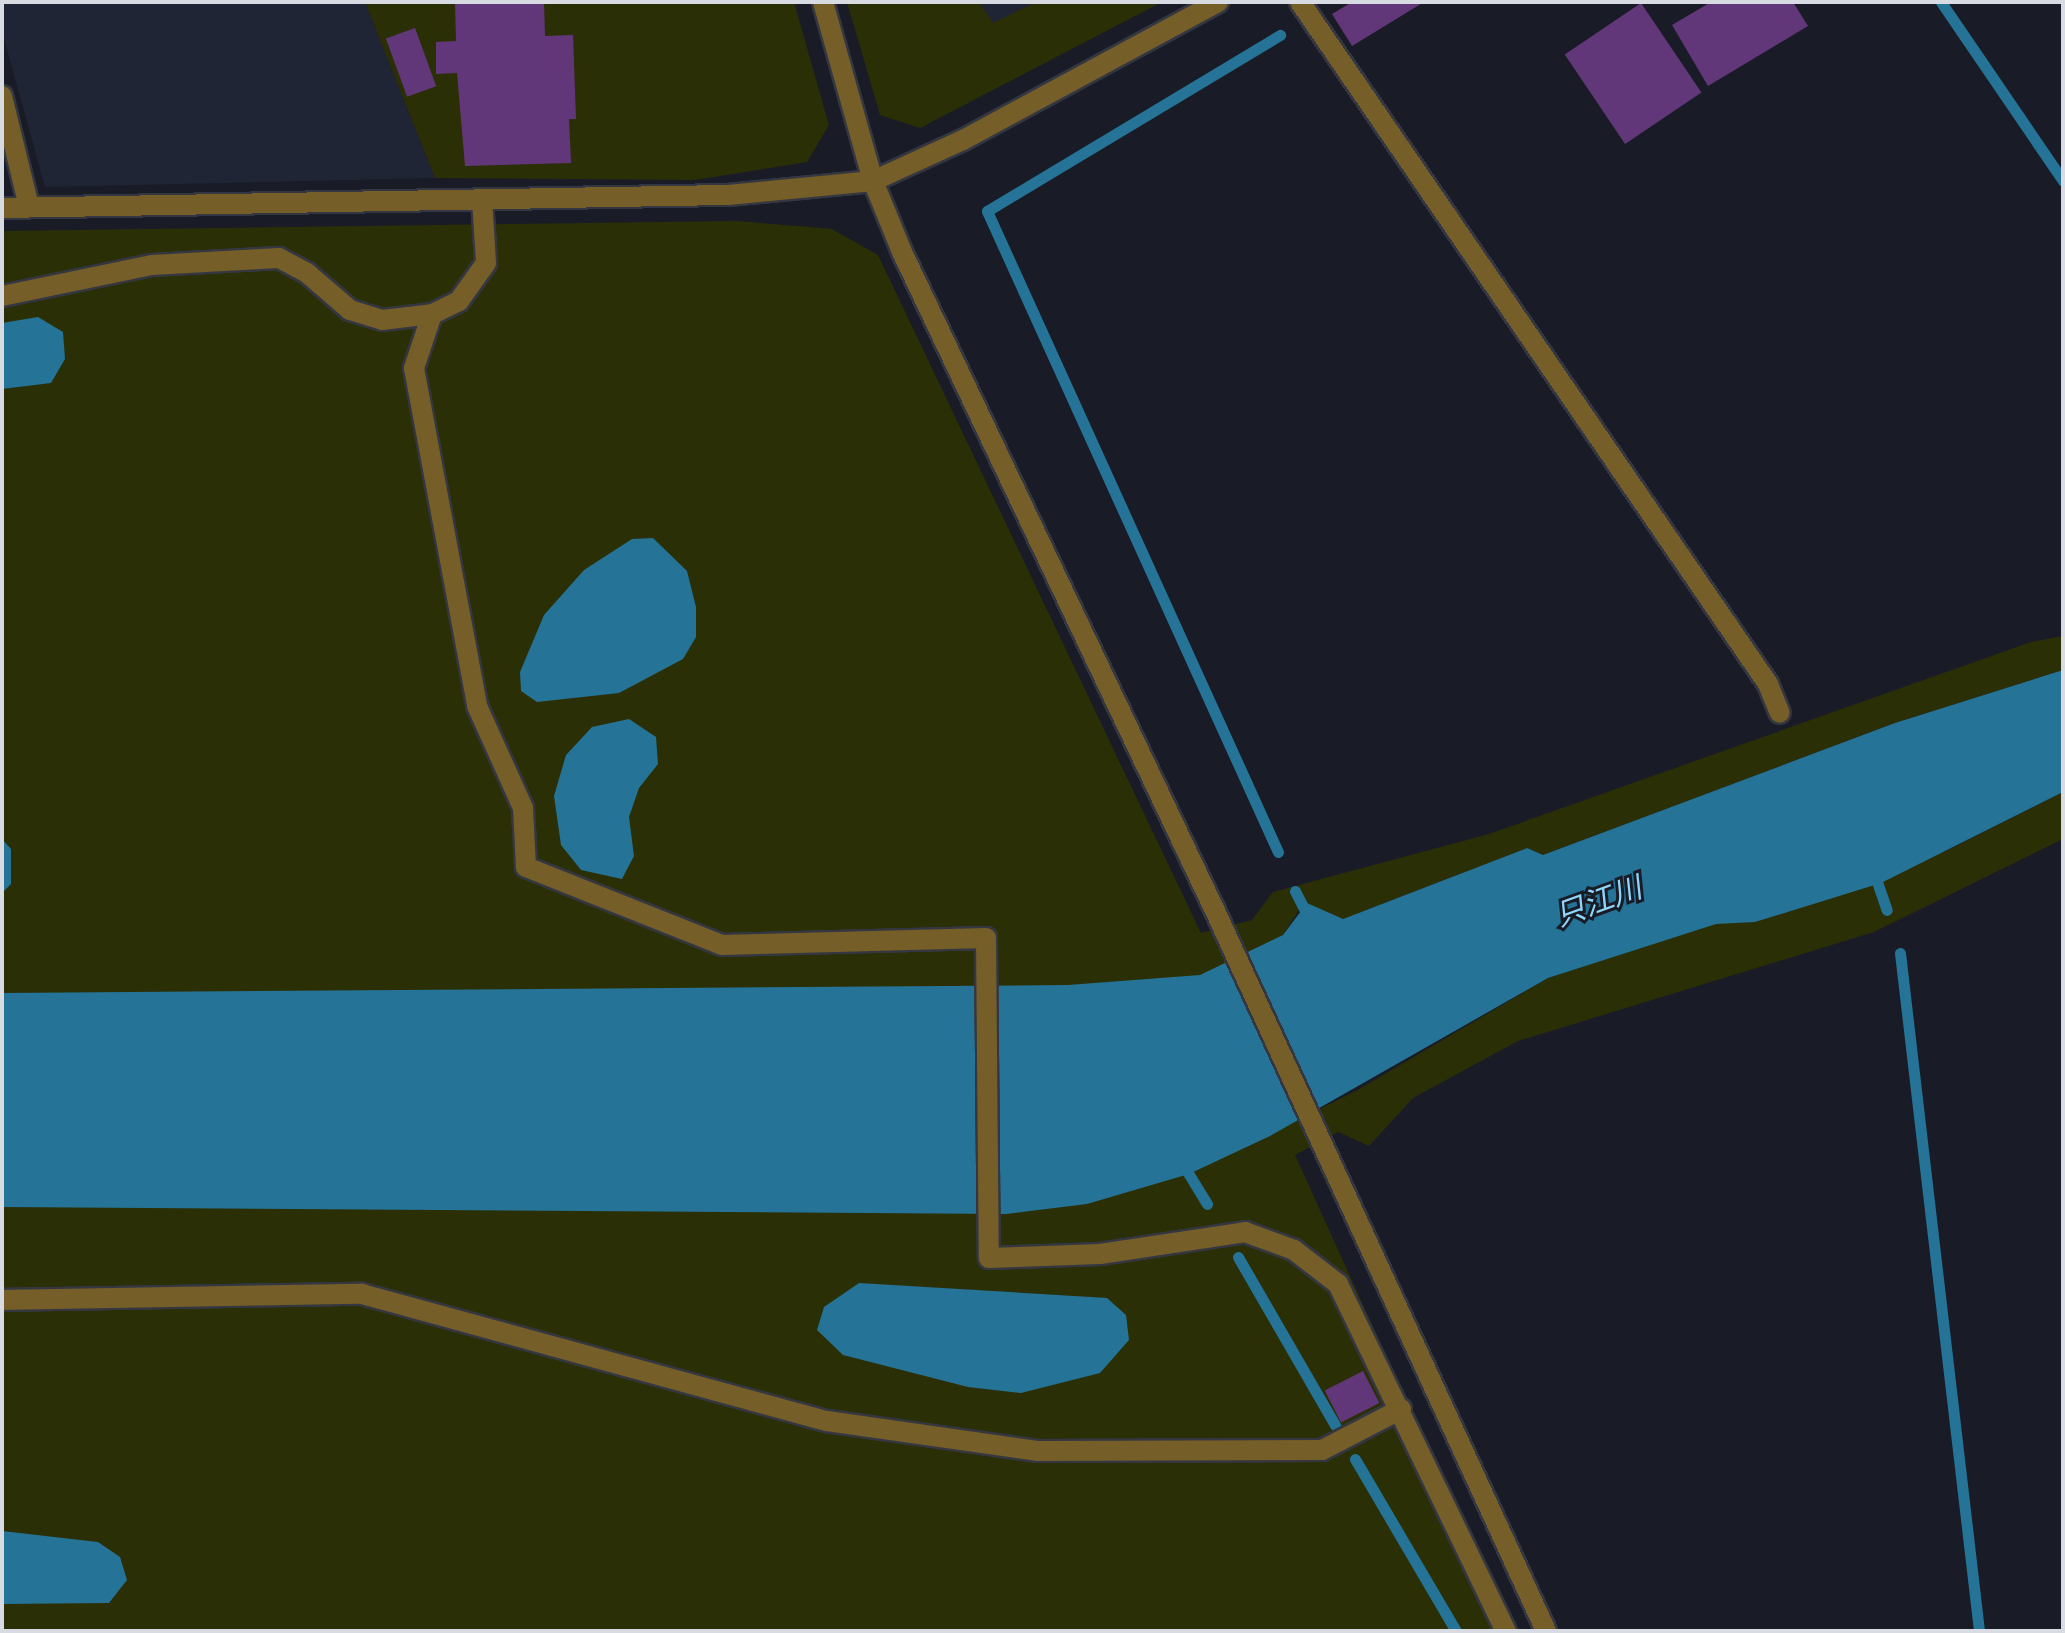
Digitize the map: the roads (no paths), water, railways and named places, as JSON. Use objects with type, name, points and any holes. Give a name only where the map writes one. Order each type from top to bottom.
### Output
[{"type":"street","points":[[823,2],[873,181],[1217,915],[1323,1152],[1546,1631]]},
{"type":"street","points":[[2,208],[728,195],[873,181],[963,140],[1218,2]]},
{"type":"street","points":[[1300,2],[1768,684],[1780,713]]},
{"type":"street","points":[[2,96],[29,207]]},
{"type":"street","points":[[2,296],[152,265],[279,258],[307,273],[350,310],[382,320],[432,314],[459,301],[486,263],[482,199]]},
{"type":"street","points":[[432,314],[414,368],[477,706],[523,808],[526,867],[722,945],[986,938],[989,1258],[1100,1254],[1245,1232],[1294,1250],[1338,1284],[1506,1631]]},
{"type":"street","points":[[2,1300],[362,1294],[827,1421],[1037,1451],[1322,1450],[1401,1409]]},
{"type":"water","points":[[38,317],[63,332],[65,359],[51,383],[2,389],[2,323]]},
{"type":"water","points":[[653,538],[687,571],[696,607],[696,637],[683,659],[619,693],[537,702],[521,691],[520,672],[544,615],[584,570],[632,539]]},
{"type":"water","name":"只江川","points":[[2063,670],[2063,792],[1881,883],[1755,922],[1716,924],[1548,978],[1270,1136],[1189,1174],[1087,1204],[1006,1214],[2,1207],[2,993],[1068,985],[1200,975],[1283,935],[1307,903],[1343,919],[1527,848],[1543,855],[1895,723]]},
{"type":"water","points":[[629,719],[656,737],[658,764],[639,788],[629,817],[634,856],[622,879],[581,870],[561,845],[554,796],[566,755],[592,727]]},
{"type":"water","points":[[2,839],[11,849],[11,884],[2,893]]},
{"type":"water","points":[[859,1283],[1107,1298],[1126,1315],[1129,1340],[1100,1373],[1021,1393],[968,1387],[843,1355],[817,1330],[824,1307]]},
{"type":"water","points":[[2,1531],[98,1542],[120,1557],[127,1580],[109,1603],[2,1604]]},
{"type":"waterway","points":[[1941,2],[2063,181]]},
{"type":"waterway","points":[[1278,852],[987,211],[1280,35]]},
{"type":"waterway","points":[[1874,873],[1887,910]]},
{"type":"waterway","points":[[1295,891],[1309,919]]},
{"type":"waterway","points":[[1900,953],[1979,1631]]},
{"type":"waterway","points":[[1182,1163],[1207,1204]]},
{"type":"waterway","points":[[1238,1257],[1335,1425]]},
{"type":"waterway","points":[[1355,1459],[1456,1631]]}]
